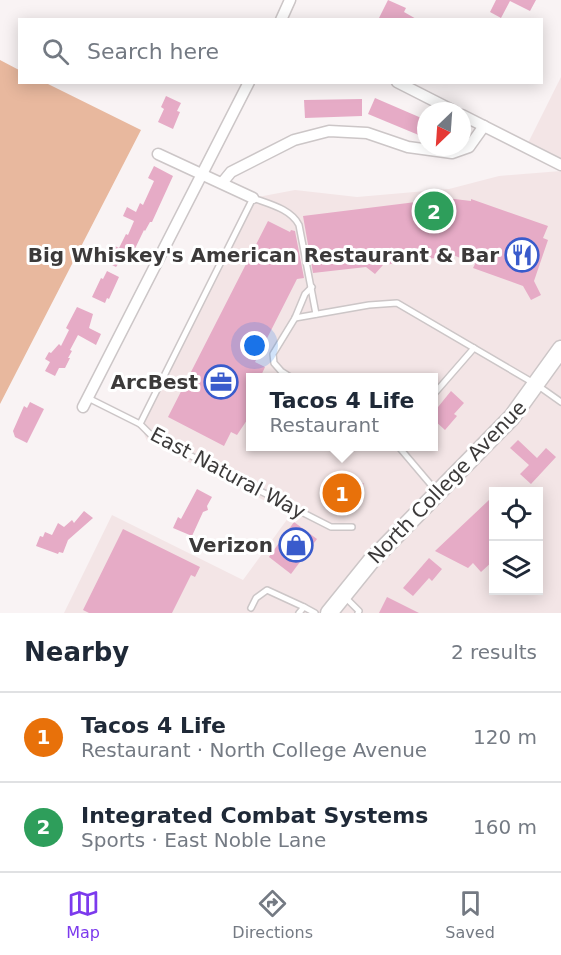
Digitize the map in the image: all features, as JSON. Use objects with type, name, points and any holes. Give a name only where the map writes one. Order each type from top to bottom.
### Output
[{"type":"main road","name":"North College Avenue","points":[[329,613],[371,561],[512,417],[561,349]]},
{"type":"street","points":[[282,18],[290,0]]},
{"type":"street","points":[[85,403],[248,84]]},
{"type":"street","points":[[401,84],[436,102]]},
{"type":"street","points":[[471,120],[561,165]]},
{"type":"street","points":[[222,183],[231,172],[294,140],[329,131],[367,133],[408,147],[452,153],[469,147],[484,126]]},
{"type":"street","points":[[158,154],[253,198]]},
{"type":"lane","points":[[140,424],[253,198],[290,213],[296,218],[316,314]]},
{"type":"lane","points":[[285,373],[274,363],[273,354],[295,318],[305,294],[312,287]]},
{"type":"lane","points":[[295,318],[369,305],[397,303],[537,385],[561,402]]},
{"type":"lane","points":[[438,389],[474,348]]},
{"type":"lane","name":"East Natural Way","points":[[85,403],[140,424],[152,436],[331,527],[352,527]]},
{"type":"lane","points":[[401,451],[438,493]]},
{"type":"lane","points":[[251,608],[256,598],[267,590],[315,613]]},
{"type":"lane","points":[[343,595],[359,611],[358,613]]},
{"type":"lane","points":[[299,613],[304,607]]},
{"type":"shaded area","points":[[0,60],[18,69],[18,84],[48,84],[141,130],[0,404]]},
{"type":"shaded area","points":[[561,77],[561,165],[526,147]]},
{"type":"shaded area","points":[[561,171],[561,613],[64,613],[112,515],[243,580],[291,514],[147,441],[140,424],[253,198],[295,190],[357,197],[449,189],[499,176]]},
{"type":"building","points":[[388,0],[406,8],[404,12],[414,18],[379,18]]},
{"type":"building","points":[[496,0],[536,0],[530,11],[510,1],[501,18],[490,12]]},
{"type":"building","points":[[166,96],[181,103],[173,129],[158,122],[164,109],[161,107]]},
{"type":"building","points":[[375,98],[417,116],[417,134],[368,114]]},
{"type":"building","points":[[362,99],[362,116],[305,118],[304,100]]},
{"type":"building","points":[[154,166],[173,176],[152,222],[144,230],[130,259],[124,256],[116,267],[104,261],[113,245],[119,248],[126,234],[128,235],[134,221],[123,216],[127,207],[136,212],[140,203],[143,205],[154,181],[148,178]]},
{"type":"building","points":[[446,198],[471,201],[471,199],[548,226],[543,238],[548,240],[534,281],[541,295],[531,300],[523,286],[473,268],[475,264],[453,255],[383,265],[375,274],[366,267],[313,273],[303,216],[416,202],[445,205]]},
{"type":"building","points":[[268,221],[290,232],[295,231],[304,278],[297,279],[255,362],[265,367],[262,373],[246,373],[246,422],[237,435],[231,432],[224,446],[168,417]]},
{"type":"building","points":[[107,271],[119,277],[105,303],[92,297]]},
{"type":"building","points":[[77,307],[93,314],[89,328],[101,334],[96,345],[78,335],[70,350],[72,351],[65,368],[59,368],[55,376],[45,371],[50,362],[45,359],[49,352],[51,353],[59,344],[61,346],[69,330],[66,328]]},
{"type":"building","points":[[451,391],[464,403],[454,414],[457,416],[445,430],[438,424],[438,407]]},
{"type":"building","points":[[30,402],[44,409],[27,443],[15,437],[13,431],[24,406],[27,408]]},
{"type":"building","points":[[518,440],[537,458],[546,448],[556,457],[531,484],[520,474],[529,465],[510,448]]},
{"type":"building","points":[[334,475],[355,486],[364,483],[351,509],[344,506],[341,513],[332,508],[334,504],[325,499],[324,495]]},
{"type":"building","points":[[197,489],[212,497],[207,506],[208,510],[203,512],[192,536],[173,528],[178,517],[181,519]]},
{"type":"building","points":[[489,500],[489,565],[481,572],[473,563],[468,568],[435,551]]},
{"type":"building","points":[[84,511],[93,518],[68,540],[63,553],[58,554],[36,546],[40,536],[43,537],[45,532],[52,535],[58,523],[64,527],[72,520],[74,523]]},
{"type":"building","points":[[294,522],[317,539],[291,574],[269,557]]},
{"type":"building","points":[[123,529],[200,567],[195,577],[191,575],[172,613],[89,613],[83,610]]},
{"type":"building","points":[[429,558],[442,569],[432,581],[429,578],[413,596],[403,588]]},
{"type":"building","points":[[387,597],[419,613],[379,613]]},
{"type":"place","name":"Integrated Combat Systems","points":[[434,211]]},
{"type":"place","name":"Big Whiskey's American Restaurant & Bar","points":[[522,255]]},
{"type":"place","name":"ArcBest","points":[[221,382]]},
{"type":"place","name":"Tacos 4 Life","points":[[342,493]]},
{"type":"place","name":"Verizon","points":[[296,545]]}]
